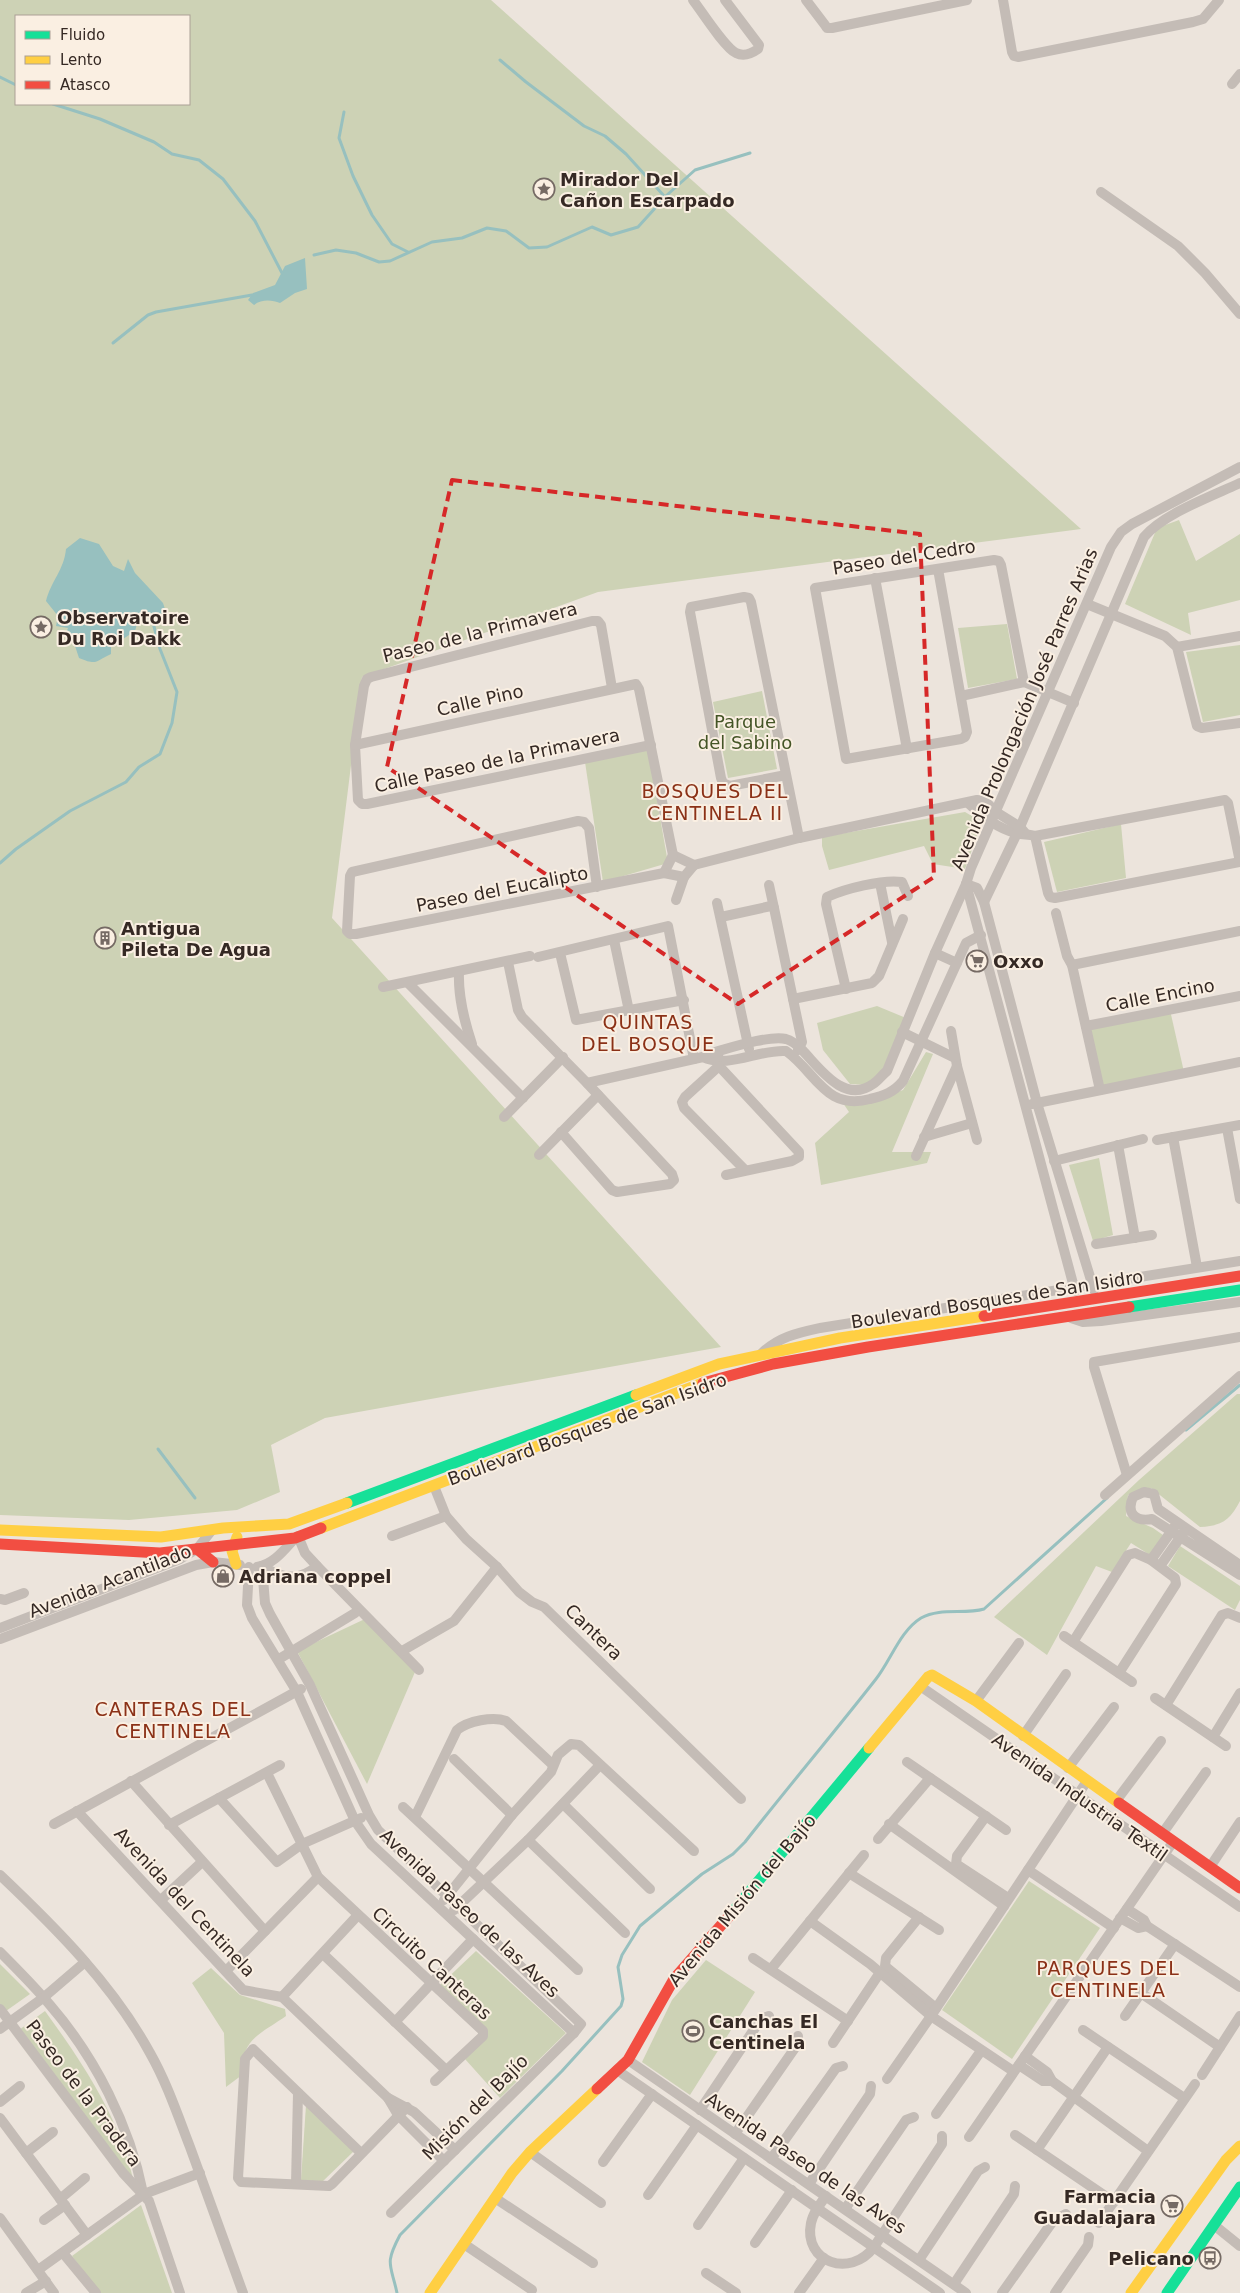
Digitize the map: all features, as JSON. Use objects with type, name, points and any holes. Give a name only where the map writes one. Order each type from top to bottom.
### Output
[{"type":"main road","name":"Boulevard Bosques de San Isidro","points":[[0,1530],[161,1537],[212,1530],[288,1524],[719,1364],[840,1338],[1240,1276]]},
{"type":"main road","name":"Boulevard Bosques de San Isidro","points":[[0,1544],[160,1553],[297,1537],[696,1385],[773,1364],[1066,1316],[1082,1318],[1100,1316],[1240,1290]]},
{"type":"main road","points":[[236,1564],[232,1551],[243,1527]]},
{"type":"main road","points":[[47,1547],[48,1532]]},
{"type":"main road","points":[[197,1549],[213,1562]]},
{"type":"main road","name":"Avenida Industria Textil","points":[[932,1675],[976,1701],[1240,1888]]},
{"type":"main road","name":"Avenida Misión del Bajío","points":[[430,2293],[495,2198],[530,2152],[628,2060],[674,1979],[698,1954],[920,1686],[932,1675]]},
{"type":"main road","points":[[1131,2293],[1226,2160],[1240,2146]]},
{"type":"main road","points":[[1167,2293],[1240,2187]]},
{"type":"street","points":[[693,0],[729,49],[744,56],[753,54],[758,49],[758,45],[726,0]]},
{"type":"street","points":[[806,0],[828,28],[937,3],[967,0]]},
{"type":"street","points":[[1003,0],[1012,52],[1014,56],[1018,57],[1193,22],[1203,19],[1219,0]]},
{"type":"street","points":[[1232,84],[1240,74]]},
{"type":"street","points":[[1101,192],[1178,246],[1205,273],[1240,314]]},
{"type":"street","name":"Avenida Prolongación José Parres Arias","points":[[1082,1318],[966,884],[970,868],[1086,604],[1112,547],[1121,532],[1132,524],[1240,467]]},
{"type":"street","points":[[984,902],[1024,833],[1074,704],[1144,537],[1150,530],[1170,517],[1240,483]]},
{"type":"street","points":[[1132,524],[1144,537]]},
{"type":"street","name":"Paseo del Cedro","points":[[907,749],[846,759],[815,588],[999,561],[1024,682]]},
{"type":"street","points":[[875,578],[907,749],[965,737],[968,732],[938,569]]},
{"type":"street","points":[[786,775],[730,786],[723,783],[720,778],[692,622],[691,607],[744,597],[748,598],[751,602],[799,838]]},
{"type":"street","points":[[1086,604],[1165,636],[1177,647],[1197,726],[1202,728],[1240,722]]},
{"type":"street","name":"Paseo de la Primavera","points":[[371,677],[592,620],[598,621],[601,626],[612,688]]},
{"type":"street","points":[[1177,647],[1240,636]]},
{"type":"street","name":"Calle Paseo de la Primavera","points":[[371,677],[367,679],[364,686],[355,745],[358,800],[362,804],[651,745]]},
{"type":"street","points":[[961,696],[1024,682],[1074,704]]},
{"type":"street","points":[[612,688],[636,684],[639,688],[673,855],[664,873],[684,878]]},
{"type":"street","name":"Calle Pino","points":[[355,745],[612,688]]},
{"type":"street","points":[[676,900],[684,878],[694,865],[799,838],[977,800],[986,801],[994,817],[1024,833],[1225,800],[1228,803],[1240,862],[1055,898],[1050,897],[1048,893],[1024,833]]},
{"type":"street","name":"Paseo del Eucalipto","points":[[597,887],[589,828],[584,822],[578,821],[352,872],[350,876],[347,931],[350,934],[356,934],[597,887],[664,873]]},
{"type":"street","points":[[673,855],[694,865]]},
{"type":"street","points":[[846,989],[826,904],[827,896],[880,883],[902,882],[908,896]]},
{"type":"street","points":[[880,883],[892,942]]},
{"type":"street","points":[[769,884],[802,1042],[797,1052]]},
{"type":"street","points":[[587,1083],[698,1058],[710,1060],[751,1057],[786,1051],[797,1052],[845,1088],[856,1090],[873,1084],[887,1071],[935,953],[966,884],[978,888],[984,902],[1037,1103],[1100,1316]]},
{"type":"street","points":[[717,903],[751,1057]]},
{"type":"street","points":[[720,917],[773,907]]},
{"type":"street","points":[[1056,913],[1067,956],[1072,965],[1100,1090]]},
{"type":"street","points":[[793,998],[872,983],[876,980],[903,919]]},
{"type":"street","points":[[383,987],[560,953],[668,926],[698,1058]]},
{"type":"street","points":[[1072,965],[1240,931]]},
{"type":"street","points":[[745,1170],[684,1108],[682,1102],[719,1059],[748,1043],[777,1038],[795,1042],[797,1052],[816,1082],[826,1092],[839,1099],[854,1102],[878,1098],[892,1092],[903,1081],[966,943],[981,935]]},
{"type":"street","points":[[614,940],[629,1010]]},
{"type":"street","points":[[560,953],[576,1020],[684,1000]]},
{"type":"street","points":[[935,953],[957,963]]},
{"type":"street","points":[[508,962],[518,1010],[672,1174],[674,1180],[670,1184],[617,1192],[612,1190],[561,1132]]},
{"type":"street","points":[[458,972],[460,999],[473,1046]]},
{"type":"street","points":[[408,983],[524,1098]]},
{"type":"street","name":"Calle Encino","points":[[1086,1026],[1240,996]]},
{"type":"street","points":[[951,1031],[956,1062],[977,1140]]},
{"type":"street","points":[[902,1032],[956,1062]]},
{"type":"street","points":[[504,1117],[563,1058]]},
{"type":"street","points":[[719,1059],[799,1152],[799,1157],[792,1161],[726,1175]]},
{"type":"street","points":[[916,1156],[956,1062]]},
{"type":"street","points":[[1026,1105],[1240,1062]]},
{"type":"street","points":[[887,1071],[903,1081]]},
{"type":"street","points":[[816,1082],[824,1074]]},
{"type":"street","points":[[873,1084],[878,1098]]},
{"type":"street","points":[[539,1155],[598,1095]]},
{"type":"street","points":[[924,1137],[972,1123]]},
{"type":"street","points":[[1157,1140],[1240,1124]]},
{"type":"street","points":[[1227,1128],[1240,1199]]},
{"type":"street","points":[[1173,1137],[1197,1267]]},
{"type":"street","points":[[1054,1161],[1143,1140]]},
{"type":"street","points":[[1118,1145],[1136,1238]]},
{"type":"street","points":[[1096,1244],[1152,1235]]},
{"type":"street","name":"Boulevard Bosques de San Isidro","points":[[760,1355],[771,1344],[788,1335],[820,1328],[1240,1261]]},
{"type":"street","name":"Boulevard Bosques de San Isidro","points":[[1100,1316],[1240,1302]]},
{"type":"street","points":[[1127,1475],[1094,1362],[1240,1337]]},
{"type":"street","points":[[1105,1495],[1240,1376]]},
{"type":"street","name":"Cantera","points":[[434,1486],[446,1516],[466,1539],[497,1567],[519,1592],[532,1602],[544,1607],[741,1799]]},
{"type":"street","points":[[1240,1564],[1179,1530],[1152,1519],[1143,1521],[1136,1518],[1131,1512],[1130,1504],[1133,1497],[1144,1492],[1154,1494],[1158,1509],[1179,1530],[1240,1576]]},
{"type":"street","points":[[392,1536],[446,1516]]},
{"type":"street","name":"Avenida Acantilado","points":[[0,1628],[180,1559],[197,1549],[212,1530]]},
{"type":"street","points":[[1155,1563],[1179,1530]]},
{"type":"street","points":[[297,1537],[306,1553],[317,1566],[402,1650],[419,1670]]},
{"type":"street","name":"Avenida Acantilado","points":[[0,1639],[187,1568],[213,1562],[250,1567],[262,1566],[278,1557],[297,1537]]},
{"type":"street","points":[[1119,1674],[1176,1584],[1174,1578],[1155,1563],[1135,1553],[1128,1555],[1069,1639],[1119,1674],[1132,1682]]},
{"type":"street","name":"Avenida Acantilado","points":[[262,1566],[281,1576],[292,1577],[303,1575],[317,1566]]},
{"type":"street","name":"Avenida Paseo de las Aves","points":[[262,1566],[266,1603],[310,1685],[369,1815],[385,1838],[581,2024]]},
{"type":"street","name":"Avenida Paseo de las Aves","points":[[250,1567],[247,1605],[252,1618],[279,1659],[297,1692],[355,1820],[371,1844],[574,2033]]},
{"type":"street","points":[[402,1650],[454,1621],[497,1567]]},
{"type":"street","points":[[0,1599],[4,1600],[24,1593]]},
{"type":"street","points":[[279,1659],[355,1613]]},
{"type":"street","points":[[1166,1705],[1222,1615],[1228,1613],[1240,1618]]},
{"type":"street","points":[[976,1701],[1019,1643]]},
{"type":"street","points":[[1023,1736],[1066,1674]]},
{"type":"street","points":[[54,1824],[310,1685]]},
{"type":"street","name":"Avenida Industria Textil","points":[[920,1686],[1240,1907]]},
{"type":"street","points":[[1212,1737],[1240,1693]]},
{"type":"street","points":[[1155,1698],[1226,1746]]},
{"type":"street","points":[[1068,1768],[1114,1707]]},
{"type":"street","points":[[415,1817],[457,1730],[463,1725],[498,1718],[506,1721],[553,1765]]},
{"type":"street","points":[[321,1744],[334,1738]]},
{"type":"street","points":[[1116,1801],[1161,1741]]},
{"type":"street","points":[[438,1906],[448,1897],[512,1815],[551,1772],[558,1755],[575,1743],[694,1851]]},
{"type":"street","points":[[454,1759],[512,1815]]},
{"type":"street","points":[[907,1762],[1006,1830]]},
{"type":"street","points":[[449,1916],[528,1840],[600,1764]]},
{"type":"street","points":[[169,1825],[280,1765]]},
{"type":"street","points":[[1162,1834],[1206,1772]]},
{"type":"street","points":[[267,1773],[318,1877],[358,1915]]},
{"type":"street","points":[[878,1839],[930,1778]]},
{"type":"street","points":[[131,1781],[265,1931]]},
{"type":"street","points":[[887,2079],[934,2012],[1087,1781]]},
{"type":"street","points":[[219,1798],[277,1862],[302,1844],[369,1815]]},
{"type":"street","points":[[563,1804],[650,1889]]},
{"type":"street","points":[[404,1806],[578,1970]]},
{"type":"street","name":"Avenida del Centinela","points":[[77,1812],[243,1990],[282,1997]]},
{"type":"street","points":[[986,1816],[957,1856],[956,1864],[1006,1902]]},
{"type":"street","points":[[1210,1867],[1240,1822]]},
{"type":"street","points":[[889,1824],[1006,1902]]},
{"type":"street","points":[[528,1840],[625,1933]]},
{"type":"street","points":[[968,2137],[1173,1842]]},
{"type":"street","points":[[770,1969],[864,1856]]},
{"type":"street","points":[[161,1900],[202,1862]]},
{"type":"street","points":[[1028,1870],[1114,1928]]},
{"type":"street","points":[[850,1872],[939,1930]]},
{"type":"street","points":[[0,1875],[36,1908],[85,1962],[127,2016],[151,2054],[169,2091],[243,2293]]},
{"type":"street","points":[[226,1971],[318,1877]]},
{"type":"street","points":[[1127,1909],[1144,1920],[1147,1926],[1240,1987]]},
{"type":"street","name":"Circuito Canteras","points":[[282,1997],[358,1915],[484,2034],[435,2081]]},
{"type":"street","points":[[919,1917],[886,1958],[885,1966],[934,2012],[981,2051],[1043,2081],[1052,2081]]},
{"type":"street","points":[[1120,1918],[1138,1928],[1147,1926]]},
{"type":"street","points":[[810,1920],[870,1964],[879,1974],[934,2012]]},
{"type":"street","points":[[395,2022],[473,1939]]},
{"type":"street","points":[[1125,2016],[1175,1944]]},
{"type":"street","points":[[0,1952],[43,1998],[69,2030],[109,2096],[138,2168],[144,2194],[149,2201],[180,2293]]},
{"type":"street","points":[[323,1954],[446,2070]]},
{"type":"street","points":[[753,1958],[848,2021]]},
{"type":"street","points":[[0,2030],[43,1998],[85,1962]]},
{"type":"street","points":[[833,2043],[879,1974]]},
{"type":"street","points":[[1141,1994],[1220,2047]]},
{"type":"street","points":[[282,1997],[388,2098],[398,2115],[444,2161]]},
{"type":"street","name":"Paseo de la Pradera","points":[[0,2009],[117,2165],[144,2194]]},
{"type":"street","points":[[700,2110],[761,2019],[769,2016]]},
{"type":"street","points":[[1202,2075],[1240,2016]]},
{"type":"street","name":"Misión del Bajío","points":[[391,2213],[581,2024]]},
{"type":"street","points":[[1083,2030],[1184,2098]]},
{"type":"street","points":[[735,2134],[797,2045],[798,2036]]},
{"type":"street","points":[[1037,2150],[1108,2047]]},
{"type":"street","points":[[361,2153],[253,2049],[244,2059],[238,2178],[241,2182],[329,2186],[406,2107]]},
{"type":"street","points":[[936,2114],[981,2051]]},
{"type":"street","points":[[1025,2056],[1047,2072],[1052,2081],[1148,2151]]},
{"type":"street","name":"Avenida Paseo de las Aves","points":[[628,2060],[966,2293]]},
{"type":"street","points":[[771,2159],[836,2068],[843,2066]]},
{"type":"street","name":"Avenida Paseo de las Aves","points":[[618,2070],[940,2293]]},
{"type":"street","points":[[1099,2223],[1195,2084]]},
{"type":"street","points":[[0,2102],[20,2086]]},
{"type":"street","points":[[809,2184],[870,2094],[871,2086]]},
{"type":"street","points":[[296,2184],[298,2092]]},
{"type":"street","points":[[603,2162],[652,2094]]},
{"type":"street","points":[[388,2098],[406,2107],[455,2150]]},
{"type":"street","points":[[845,2209],[906,2120],[914,2117]]},
{"type":"street","points":[[0,2118],[87,2235]]},
{"type":"street","points":[[650,2192],[697,2125]]},
{"type":"street","points":[[26,2153],[53,2132]]},
{"type":"street","points":[[1015,2135],[1114,2202]]},
{"type":"street","points":[[826,2196],[817,2208],[811,2222],[812,2241],[824,2258],[836,2264],[847,2265],[863,2259],[874,2247],[942,2144],[942,2136]]},
{"type":"street","points":[[530,2152],[601,2203]]},
{"type":"street","points":[[698,2225],[744,2158]]},
{"type":"street","points":[[919,2260],[978,2171],[986,2167]]},
{"type":"street","points":[[38,2270],[144,2194],[200,2173]]},
{"type":"street","points":[[44,2220],[85,2178]]},
{"type":"street","points":[[954,2284],[1014,2194],[1015,2186]]},
{"type":"street","points":[[755,2243],[792,2190]]},
{"type":"street","points":[[495,2198],[593,2263]]},
{"type":"street","points":[[1002,2293],[1053,2222],[1066,2214]]},
{"type":"street","points":[[0,2218],[54,2293]]},
{"type":"street","points":[[1214,2225],[1240,2246]]},
{"type":"street","points":[[1056,2293],[1088,2245],[1089,2237]]},
{"type":"street","points":[[464,2244],[532,2290]]},
{"type":"street","points":[[62,2253],[96,2293]]},
{"type":"street","points":[[799,2293],[824,2258]]},
{"type":"street","points":[[706,2273],[736,2293]]},
{"type":"street","points":[[26,2293],[46,2281]]},
{"type":"highlighted area","points":[[452,480],[920,534],[934,877],[738,1004],[387,767]]},
{"type":"green space","points":[[0,0],[491,0],[1081,529],[598,592],[362,677],[332,918],[721,1347],[325,1418],[271,1445],[280,1492],[237,1510],[129,1520],[0,1515]]},
{"type":"green space","points":[[1179,520],[1196,561],[1240,534],[1240,600],[1188,613],[1191,635],[1125,604],[1157,528]]},
{"type":"green space","points":[[1007,624],[1017,679],[968,688],[958,628]]},
{"type":"green space","points":[[1240,645],[1240,715],[1203,722],[1186,652]]},
{"type":"green space","name":"Parque del Sabino","points":[[762,691],[777,769],[728,778],[713,702]]},
{"type":"green space","points":[[648,749],[668,863],[603,882],[585,762]]},
{"type":"green space","points":[[965,812],[982,822],[965,869],[933,864],[924,846],[829,870],[822,846],[822,837]]},
{"type":"green space","points":[[1121,824],[1126,878],[1057,892],[1044,842]]},
{"type":"green space","points":[[877,1006],[906,1018],[882,1075],[867,1085],[850,1084],[823,1050],[817,1023]]},
{"type":"green space","points":[[1170,1010],[1184,1072],[1103,1087],[1088,1026]]},
{"type":"green space","points":[[926,1052],[933,1054],[892,1152],[931,1152],[927,1163],[821,1185],[815,1143],[849,1112],[843,1103],[875,1100],[903,1090]]},
{"type":"green space","points":[[1099,1158],[1113,1235],[1093,1241],[1069,1165]]},
{"type":"green space","points":[[1237,1394],[1240,1394],[1240,1501],[1229,1517],[1220,1523],[1200,1527],[1151,1488],[1128,1495],[1126,1516],[1153,1528],[1163,1535],[1150,1555],[1131,1543],[1112,1572],[1096,1566],[1047,1655],[994,1617],[1139,1480]]},
{"type":"green space","points":[[1180,1546],[1240,1586],[1240,1600],[1235,1610],[1168,1566]]},
{"type":"green space","points":[[367,1618],[418,1665],[367,1784],[297,1651]]},
{"type":"green space","points":[[1029,1881],[1100,1928],[1012,2059],[942,2010]]},
{"type":"green space","points":[[476,1951],[566,2033],[500,2098],[465,2059],[488,2033],[439,1986]]},
{"type":"green space","name":"Canchas El Centinela","points":[[706,1960],[755,1992],[690,2095],[642,2062],[672,2000]]},
{"type":"green space","points":[[0,1964],[30,1994],[6,2011],[0,2004]]},
{"type":"green space","points":[[211,1968],[240,1995],[285,2009],[286,2016],[253,2039],[245,2053],[242,2063],[242,2075],[226,2087],[224,2033],[192,1983]]},
{"type":"green space","points":[[45,2011],[85,2070],[109,2112],[127,2156],[133,2179],[19,2030]]},
{"type":"green space","points":[[306,2105],[354,2151],[320,2184],[301,2180]]},
{"type":"green space","points":[[141,2205],[172,2293],[100,2293],[72,2256]]},
{"type":"water","points":[[305,258],[307,289],[295,293],[280,303],[267,301],[254,305],[248,300],[253,293],[275,285],[285,266]]},
{"type":"water","points":[[80,538],[99,544],[113,566],[124,571],[128,559],[135,573],[163,603],[166,612],[137,624],[135,631],[111,647],[111,654],[93,662],[79,658],[74,643],[65,636],[68,628],[56,626],[58,616],[46,601],[63,563],[66,549]]},
{"type":"waterway","points":[[500,60],[584,126],[605,136],[626,154],[665,197]]},
{"type":"waterway","points":[[0,77],[15,84]]},
{"type":"waterway","points":[[56,105],[100,119],[154,142],[172,154],[199,160],[223,179],[255,221],[282,273]]},
{"type":"waterway","points":[[344,112],[339,138],[353,176],[372,215],[392,244],[408,252]]},
{"type":"waterway","points":[[314,255],[336,250],[356,253],[379,262],[390,261],[432,242],[462,238],[487,228],[506,231],[529,248],[547,247],[592,227],[611,235],[638,227],[667,195],[695,170],[750,153]]},
{"type":"waterway","points":[[113,343],[148,315],[156,312],[252,295]]},
{"type":"waterway","points":[[0,863],[16,849],[70,811],[126,782],[139,767],[160,754],[172,723],[177,692],[160,649],[152,619]]},
{"type":"waterway","points":[[1186,1430],[1240,1385]]},
{"type":"waterway","points":[[158,1449],[195,1498]]},
{"type":"waterway","points":[[397,2293],[390,2259],[400,2235],[562,2071],[621,2006],[623,1999],[618,1967],[622,1955],[640,1926],[702,1874],[733,1854],[745,1842],[876,1679],[907,1630],[921,1618],[936,1613],[984,1609],[1107,1498]]},
{"type":"traffic: fast","points":[[1129,1307],[1240,1290]]},
{"type":"traffic: fast","points":[[347,1503],[636,1395]]},
{"type":"traffic: fast","points":[[731,1914],[869,1748]]},
{"type":"traffic: fast","points":[[1167,2293],[1240,2187]]},
{"type":"traffic: slow","points":[[636,1395],[719,1364],[840,1338],[984,1316]]},
{"type":"traffic: slow","points":[[321,1528],[703,1383]]},
{"type":"traffic: slow","points":[[0,1530],[161,1537],[223,1528],[289,1524],[347,1503]]},
{"type":"traffic: slow","points":[[236,1564],[232,1551],[237,1537]]},
{"type":"traffic: slow","points":[[869,1748],[928,1677],[932,1675],[976,1701],[1119,1803]]},
{"type":"traffic: slow","points":[[430,2293],[512,2173],[530,2152],[597,2089]]},
{"type":"traffic: slow","points":[[1131,2293],[1226,2160],[1240,2146]]},
{"type":"traffic: jam","points":[[984,1316],[1240,1276]]},
{"type":"traffic: jam","points":[[703,1383],[773,1364],[868,1347],[1129,1307]]},
{"type":"traffic: jam","points":[[0,1544],[160,1553],[295,1538],[321,1528]]},
{"type":"traffic: jam","points":[[197,1549],[213,1562]]},
{"type":"traffic: jam","points":[[1119,1803],[1240,1888]]},
{"type":"traffic: jam","points":[[597,2089],[628,2060],[674,1979],[731,1914]]},
{"type":"place","name":"Mirador Del Cañon Escarpado","points":[[544,189]]},
{"type":"place","name":"Observatoire Du Roi Dakk","points":[[41,627]]},
{"type":"place","name":"Antigua Pileta De Agua","points":[[105,938]]},
{"type":"place","name":"Oxxo","points":[[977,961]]},
{"type":"place","name":"Adriana coppel","points":[[223,1576]]},
{"type":"place","name":"Canchas El Centinela","points":[[693,2031]]},
{"type":"place","name":"Farmacia Guadalajara","points":[[1172,2206]]},
{"type":"place","name":"Pelicano","points":[[1210,2258]]},
{"type":"district","name":"BOSQUES DEL CENTINELA II","points":[[715,802]]},
{"type":"district","name":"QUINTAS DEL BOSQUE","points":[[648,1033]]},
{"type":"district","name":"CANTERAS DEL CENTINELA","points":[[173,1720]]},
{"type":"district","name":"PARQUES DEL CENTINELA","points":[[1108,1979]]}]
